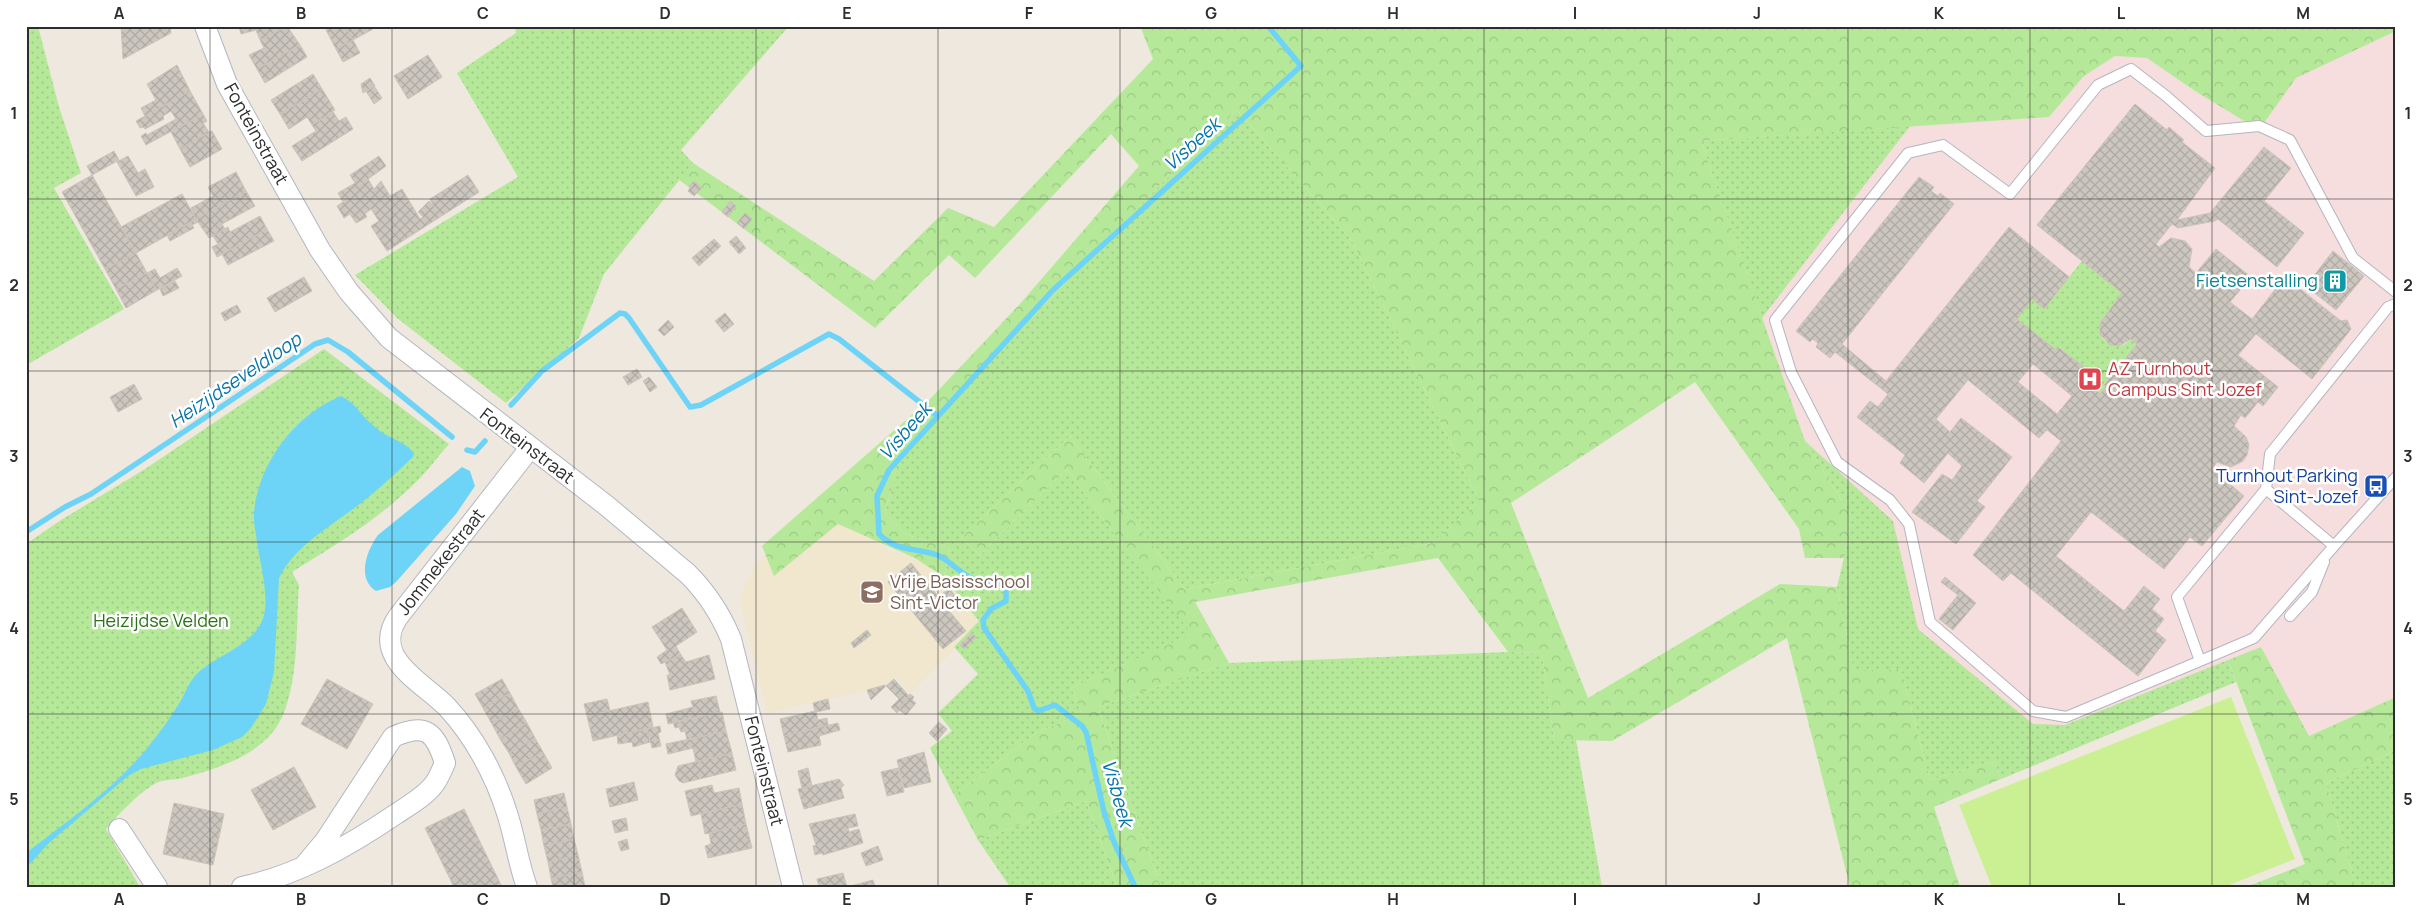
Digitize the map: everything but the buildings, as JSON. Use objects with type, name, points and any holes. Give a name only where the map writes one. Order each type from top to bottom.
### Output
[{"type":"street","name":"Fonteinstraat","points":[[205,26],[227,84],[320,250],[349,292],[388,338],[607,506],[700,586],[722,620],[731,639],[793,887]]},
{"type":"street","name":"Jommekestraat","points":[[526,887],[507,813],[485,761],[447,707],[400,667],[391,643],[393,624],[530,448]]},
{"type":"street","points":[[242,887],[264,882],[304,866],[337,851],[406,808],[434,785],[445,763],[438,741],[429,732],[419,729],[404,732],[393,737],[325,841],[304,866]]},
{"type":"street","points":[[119,829],[157,887]]},
{"type":"lane","points":[[2396,292],[2353,258],[2290,140],[2259,126],[2206,131],[2132,69],[2098,85],[2010,194],[1943,145],[1908,153],[1775,320],[1791,372],[1837,462],[1890,500],[1909,524],[1930,622],[2033,711],[2066,717],[2254,638],[2396,477]]},
{"type":"lane","points":[[2200,661],[2176,597],[2266,489],[2270,454],[2388,306],[2396,304]]},
{"type":"lane","points":[[2266,489],[2334,546]]},
{"type":"lane","points":[[2290,616],[2312,592],[2327,555]]},
{"type":"shaded area","name":"AZ Turnhout Campus Sint Jozef","points":[[2396,31],[2396,697],[2309,736],[2261,647],[2228,660],[2236,682],[2001,779],[1837,587],[1851,516],[1805,441],[1701,141],[2049,117],[2084,76],[2115,56],[2147,58],[2195,91],[2259,129],[2296,78]]},
{"type":"shaded area","name":"Vrije Basisschool Sint-Victor","points":[[874,471],[873,536],[877,543],[893,552],[931,558],[977,617],[979,625],[910,694],[896,677],[886,686],[767,713],[739,597],[757,562]]},
{"type":"green space","points":[[26,26],[38,26],[59,107],[81,173],[54,188],[124,309],[30,363],[26,358]]},
{"type":"green space","points":[[515,26],[789,26],[681,150],[693,163],[604,274],[579,338],[506,403],[397,318],[355,275],[518,177],[457,73],[516,33]]},
{"type":"green space","points":[[1140,26],[2396,26],[2396,31],[2296,78],[2259,130],[2195,91],[2147,58],[2115,56],[2084,76],[2049,117],[1701,141],[1805,441],[1851,516],[1844,558],[1805,558],[1799,529],[1695,382],[1511,503],[1588,698],[1780,584],[1837,587],[1854,671],[1901,669],[1930,780],[1994,761],[2001,779],[1934,807],[1960,887],[1850,887],[1787,638],[1612,741],[1554,740],[1542,653],[1508,652],[1438,558],[1195,602],[1229,663],[1098,707],[1161,887],[1117,887],[1086,801],[978,840],[954,795],[1037,732],[1082,714],[1071,688],[1192,634],[1106,523],[1067,469],[980,555],[961,538],[1070,436],[1185,589],[1432,543],[1479,501],[1351,239],[1237,110],[1157,188],[900,455],[885,513],[905,534],[950,548],[944,577],[915,558],[838,524],[774,576],[762,546],[930,399],[1019,305],[1139,166],[1111,134],[975,278],[949,255],[875,328],[678,179],[693,163],[874,281],[948,208],[994,227],[1153,59]]},
{"type":"green space","points":[[1237,110],[1351,239],[1479,501],[1432,543],[1185,589],[1070,436],[961,538],[980,555],[1067,469],[1106,523],[1193,634],[1071,688],[1082,714],[1037,732],[954,795],[930,748],[952,731],[938,713],[978,674],[954,647],[979,621],[944,577],[950,548],[905,534],[885,513],[900,455],[1157,188]]},
{"type":"green space","points":[[1910,126],[1762,318],[1701,141]]},
{"type":"green space","points":[[2082,261],[2122,293],[2100,323],[2103,339],[2113,346],[2120,346],[2131,339],[2137,344],[2104,384],[2106,386],[2100,394],[2085,381],[2091,373],[2059,347],[2056,350],[2017,319],[2032,299],[2044,308]]},
{"type":"green space","name":"Heizijdse Velden","points":[[324,349],[449,444],[419,479],[390,506],[342,541],[292,572],[299,585],[293,680],[285,710],[269,736],[258,747],[216,768],[156,783],[136,798],[106,829],[140,887],[26,887],[26,544],[61,520],[145,469]]},
{"type":"green space","points":[[1805,441],[1893,521],[1918,629],[2033,724],[2065,725],[2228,660],[2236,682],[2001,779],[1994,761],[1930,780],[1901,669],[1854,672],[1837,587],[1851,516]]},
{"type":"green space","points":[[2261,647],[2309,736],[2396,697],[2396,750],[2326,783],[2356,887],[2246,887],[2305,864],[2228,660]]},
{"type":"green space","points":[[1508,652],[1542,653],[1554,740],[1576,740],[1602,887],[1161,887],[1098,707],[1229,663]]},
{"type":"green space","points":[[2231,697],[2295,859],[2224,887],[1992,887],[1959,805]]},
{"type":"green space","points":[[2396,750],[2396,887],[2356,887],[2326,783]]},
{"type":"green space","points":[[1086,801],[1117,887],[1010,887],[978,840]]},
{"type":"water","points":[[341,396],[351,402],[380,431],[410,449],[414,453],[413,457],[368,498],[316,536],[286,566],[279,578],[274,672],[266,704],[251,728],[242,737],[213,750],[141,769],[128,776],[49,843],[26,868],[26,853],[91,803],[136,761],[169,719],[195,676],[211,663],[240,645],[256,630],[262,621],[265,603],[264,582],[254,516],[257,493],[263,475],[282,442],[295,428],[324,404]]},
{"type":"water","points":[[462,467],[470,471],[475,486],[456,514],[396,582],[390,587],[376,591],[366,579],[365,564],[370,548],[378,535]]},
{"type":"waterway","name":"Visbeek","points":[[1135,887],[1114,842],[1104,812],[1086,732],[1082,726],[1055,705],[1038,711],[1034,708],[1028,691],[984,628],[983,620],[991,609],[1006,601],[1006,587],[971,578],[937,555],[899,546],[885,539],[879,534],[877,496],[889,470],[1053,290],[1301,66],[1268,26]]},
{"type":"waterway","points":[[511,405],[542,371],[620,313],[625,314],[629,318],[690,407],[701,405],[829,334],[839,339],[935,414]]},
{"type":"waterway","name":"Heizijdseveldloop","points":[[26,532],[65,507],[91,494],[315,344],[328,340],[348,352],[452,437]]},
{"type":"waterway","name":"Heizijdseveldloop","points":[[467,450],[475,452],[485,441]]},
{"type":"place","name":"Fietsenstalling","points":[[2335,281]]},
{"type":"place","name":"AZ Turnhout Campus Sint Jozef","points":[[2090,379]]},
{"type":"place","name":"Turnhout Parking Sint-Jozef","points":[[2376,486]]},
{"type":"place","name":"Vrije Basisschool Sint-Victor","points":[[872,592]]}]
